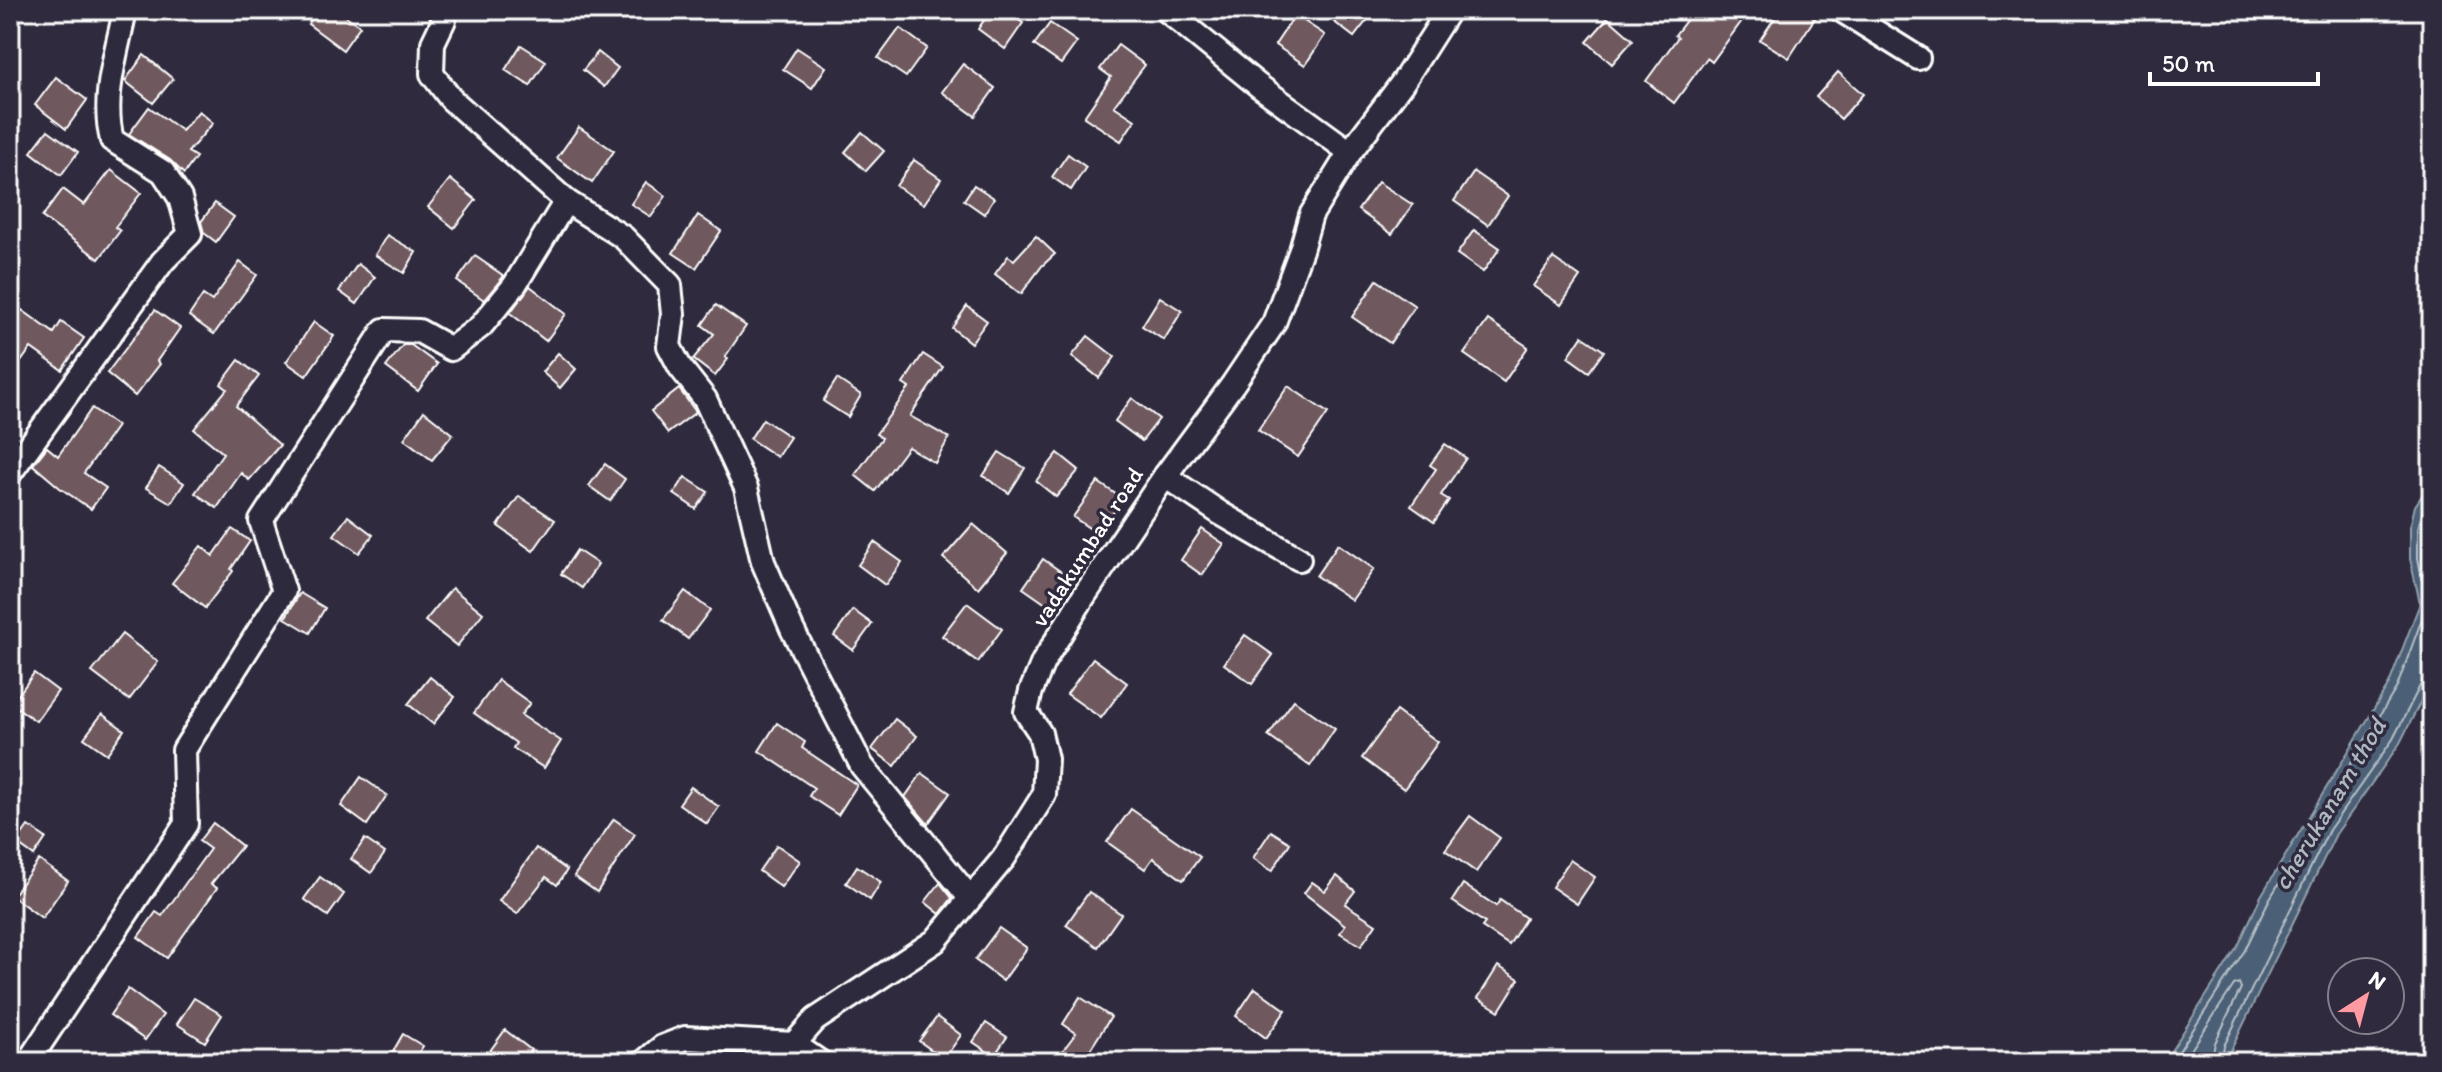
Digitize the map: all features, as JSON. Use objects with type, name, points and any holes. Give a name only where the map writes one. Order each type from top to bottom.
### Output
[{"type":"street","points":[[10,473],[163,261],[190,234],[180,198],[163,172],[112,140],[108,125],[109,92],[125,10]]},
{"type":"street","points":[[441,10],[444,20],[433,43],[432,74],[451,99],[566,201],[623,237],[670,285],[673,314],[669,346],[680,367],[705,399],[746,488],[763,562],[792,629],[862,766],[970,898]]},
{"type":"street","points":[[1166,10],[1259,86],[1350,152]]},
{"type":"street","name":"vadakumbad road","points":[[794,1044],[815,1020],[935,941],[1004,858],[1044,795],[1046,759],[1040,733],[1026,712],[1043,662],[1165,476],[1274,323],[1311,215],[1350,152],[1403,82],[1449,10]]},
{"type":"street","points":[[1841,10],[1918,58]]},
{"type":"street","points":[[28,1062],[186,824],[184,750],[284,591],[261,521],[384,330],[419,331],[451,349],[481,326],[514,286],[566,201]]},
{"type":"street","points":[[1165,476],[1220,513],[1299,559]]},
{"type":"street","points":[[644,1062],[662,1047],[685,1038],[794,1044],[820,1062]]},
{"type":"street","points":[[10,1052],[22,1062]]},
{"type":"water","name":"cherukanam thod","points":[[2432,480],[2432,675],[2429,685],[2400,743],[2336,834],[2231,1050],[2228,1062],[2164,1062],[2238,946],[2261,896],[2389,684],[2420,603],[2410,559],[2410,527],[2415,506]]},
{"type":"building","points":[[318,10],[337,10],[360,26],[343,50],[308,24]]},
{"type":"building","points":[[991,10],[1005,10],[1023,23],[1005,49],[978,29]]},
{"type":"building","points":[[1341,10],[1375,10],[1354,37],[1333,21]]},
{"type":"building","points":[[1694,10],[1733,10],[1744,18],[1712,62],[1707,58],[1674,103],[1646,81]]},
{"type":"building","points":[[1780,10],[1820,10],[1789,58],[1760,40]]},
{"type":"building","points":[[1295,15],[1325,35],[1305,65],[1275,45]]},
{"type":"building","points":[[1608,18],[1633,40],[1612,64],[1587,42]]},
{"type":"building","points":[[1050,23],[1077,42],[1061,64],[1034,45]]},
{"type":"building","points":[[900,28],[927,48],[906,77],[878,58]]},
{"type":"building","points":[[521,45],[546,61],[530,86],[505,70]]},
{"type":"building","points":[[1118,45],[1145,65],[1114,106],[1135,120],[1121,141],[1084,117],[1111,77],[1100,69]]},
{"type":"building","points":[[797,48],[826,67],[812,88],[783,69]]},
{"type":"building","points":[[598,52],[618,68],[604,87],[583,70]]},
{"type":"building","points":[[144,55],[173,79],[153,103],[125,81]]},
{"type":"building","points":[[963,64],[995,88],[975,116],[942,92]]},
{"type":"building","points":[[1838,72],[1863,94],[1841,119],[1816,97]]},
{"type":"building","points":[[56,77],[87,100],[66,129],[35,105]]},
{"type":"building","points":[[149,107],[182,131],[199,111],[213,123],[188,152],[196,157],[184,174],[170,160],[129,134]]},
{"type":"building","points":[[579,127],[614,151],[592,183],[557,158]]},
{"type":"building","points":[[48,130],[78,152],[61,175],[31,152]]},
{"type":"building","points":[[862,132],[884,151],[866,171],[845,152]]},
{"type":"building","points":[[1068,154],[1086,167],[1071,190],[1052,177]]},
{"type":"building","points":[[914,160],[941,179],[924,204],[896,186]]},
{"type":"building","points":[[111,170],[141,193],[115,227],[120,231],[99,259],[42,217],[63,189],[84,205]]},
{"type":"building","points":[[1474,172],[1508,196],[1488,225],[1454,201]]},
{"type":"building","points":[[450,179],[476,200],[454,228],[428,207]]},
{"type":"building","points":[[646,182],[666,196],[651,217],[631,204]]},
{"type":"building","points":[[1378,182],[1413,205],[1392,234],[1358,210]]},
{"type":"building","points":[[974,185],[994,198],[984,214],[964,200]]},
{"type":"building","points":[[215,203],[234,217],[216,242],[204,233],[201,222]]},
{"type":"building","points":[[698,215],[721,231],[696,268],[673,253]]},
{"type":"building","points":[[1474,230],[1500,248],[1483,272],[1457,254]]},
{"type":"building","points":[[387,235],[416,252],[404,273],[375,255]]},
{"type":"building","points":[[1036,236],[1055,254],[1021,294],[995,274],[1008,256],[1014,260]]},
{"type":"building","points":[[475,256],[504,276],[484,300],[457,281]]},
{"type":"building","points":[[1553,258],[1580,277],[1561,305],[1533,286]]},
{"type":"building","points":[[240,262],[257,275],[214,334],[189,316],[203,295],[212,301]]},
{"type":"building","points":[[358,264],[375,277],[357,304],[339,291]]},
{"type":"building","points":[[1377,280],[1415,306],[1390,343],[1352,317]]},
{"type":"building","points":[[530,286],[566,314],[546,341],[510,313]]},
{"type":"building","points":[[1160,297],[1182,311],[1164,340],[1142,326]]},
{"type":"building","points":[[716,305],[746,326],[715,376],[693,359],[714,334],[702,325]]},
{"type":"building","points":[[967,306],[987,321],[971,343],[952,328]]},
{"type":"building","points":[[22,310],[54,333],[61,322],[84,338],[62,370],[31,348],[10,377],[10,326]]},
{"type":"building","points":[[155,310],[180,328],[157,361],[160,364],[135,396],[107,373]]},
{"type":"building","points":[[1488,320],[1528,347],[1504,382],[1464,354]]},
{"type":"building","points":[[314,322],[334,336],[306,376],[286,362]]},
{"type":"building","points":[[1088,336],[1115,357],[1099,378],[1072,356]]},
{"type":"building","points":[[1582,336],[1604,351],[1589,372],[1568,357]]},
{"type":"building","points":[[403,345],[411,345],[437,364],[418,391],[386,367]]},
{"type":"building","points":[[558,353],[576,369],[560,388],[542,372]]},
{"type":"building","points":[[923,354],[943,367],[910,416],[949,438],[935,463],[908,447],[875,491],[855,475],[882,438],[876,434],[909,388],[903,384]]},
{"type":"building","points":[[239,360],[259,376],[236,406],[280,445],[249,480],[241,473],[217,508],[195,493],[223,453],[194,429],[227,389],[221,384]]},
{"type":"building","points":[[837,379],[861,395],[848,417],[823,401]]},
{"type":"building","points":[[1288,386],[1328,413],[1298,457],[1258,430]]},
{"type":"building","points":[[679,389],[696,412],[668,433],[651,411]]},
{"type":"building","points":[[1132,398],[1159,419],[1142,441],[1115,421]]},
{"type":"building","points":[[92,408],[117,426],[84,473],[106,488],[91,509],[33,465],[47,447],[58,456]]},
{"type":"building","points":[[424,411],[453,434],[432,460],[404,439]]},
{"type":"building","points":[[763,419],[790,437],[777,457],[750,439]]},
{"type":"building","points":[[1445,444],[1466,458],[1441,495],[1449,500],[1434,522],[1411,506],[1436,469],[1430,465]]},
{"type":"building","points":[[999,452],[1025,468],[1009,493],[983,476]]},
{"type":"building","points":[[1058,453],[1079,470],[1056,497],[1036,481]]},
{"type":"building","points":[[605,464],[625,479],[610,501],[589,486]]},
{"type":"building","points":[[159,467],[184,483],[171,503],[146,488]]},
{"type":"building","points":[[685,477],[708,492],[696,509],[674,494]]},
{"type":"building","points":[[1098,482],[1123,499],[1098,534],[1073,517]]},
{"type":"building","points":[[519,496],[555,520],[533,551],[498,526]]},
{"type":"building","points":[[348,516],[373,535],[359,553],[334,535]]},
{"type":"building","points":[[973,524],[1007,553],[978,588],[943,558]]},
{"type":"building","points":[[232,529],[250,541],[231,569],[233,571],[205,608],[172,583],[201,546],[213,556]]},
{"type":"building","points":[[1202,529],[1224,544],[1202,575],[1181,560]]},
{"type":"building","points":[[874,542],[902,562],[885,585],[858,565]]},
{"type":"building","points":[[1338,544],[1374,569],[1352,600],[1316,576]]},
{"type":"building","points":[[577,550],[598,564],[582,588],[561,574]]},
{"type":"building","points":[[1043,559],[1074,581],[1053,609],[1023,588]]},
{"type":"building","points":[[452,588],[483,613],[457,646],[425,621]]},
{"type":"building","points":[[685,591],[710,610],[688,639],[663,620]]},
{"type":"building","points":[[300,593],[325,608],[310,633],[285,618]]},
{"type":"building","points":[[967,603],[1002,629],[978,662],[942,636]]},
{"type":"building","points":[[853,610],[872,624],[853,650],[834,636]]},
{"type":"building","points":[[122,634],[158,662],[129,700],[92,672]]},
{"type":"building","points":[[1245,635],[1273,655],[1252,684],[1224,664]]},
{"type":"building","points":[[1093,658],[1127,683],[1101,718],[1067,694]]},
{"type":"building","points":[[34,673],[58,691],[36,721],[12,704]]},
{"type":"building","points":[[430,677],[455,697],[433,724],[408,704]]},
{"type":"building","points":[[498,680],[530,703],[521,715],[561,741],[544,768],[513,748],[516,743],[474,713]]},
{"type":"building","points":[[1294,700],[1335,729],[1310,766],[1268,736]]},
{"type":"building","points":[[1396,711],[1438,742],[1404,789],[1362,758]]},
{"type":"building","points":[[102,714],[124,730],[107,754],[84,738]]},
{"type":"building","points":[[895,719],[917,736],[895,766],[872,749]]},
{"type":"building","points":[[777,723],[805,742],[802,748],[857,785],[838,815],[809,796],[814,788],[759,751]]},
{"type":"building","points":[[922,773],[950,793],[928,824],[905,797]]},
{"type":"building","points":[[361,777],[387,795],[367,825],[341,806]]},
{"type":"building","points":[[691,787],[719,807],[707,824],[679,804]]},
{"type":"building","points":[[1131,809],[1200,857],[1183,880],[1153,858],[1145,869],[1107,842]]},
{"type":"building","points":[[1470,816],[1500,838],[1476,872],[1445,850]]},
{"type":"building","points":[[614,819],[635,834],[597,892],[574,876]]},
{"type":"building","points":[[213,823],[242,846],[211,884],[217,888],[167,958],[138,937],[156,912],[162,916],[210,849],[199,841]]},
{"type":"building","points":[[28,826],[46,838],[34,856],[16,843]]},
{"type":"building","points":[[1271,831],[1290,843],[1272,871],[1253,858]]},
{"type":"building","points":[[365,839],[385,853],[371,873],[351,859]]},
{"type":"building","points":[[777,845],[800,861],[781,887],[759,871]]},
{"type":"building","points":[[536,848],[567,870],[557,885],[546,877],[517,914],[499,901]]},
{"type":"building","points":[[39,860],[68,881],[42,918],[12,896]]},
{"type":"building","points":[[1570,860],[1595,877],[1577,904],[1552,887]]},
{"type":"building","points":[[857,866],[881,882],[870,900],[846,883]]},
{"type":"building","points":[[1337,876],[1355,891],[1345,904],[1376,924],[1361,946],[1340,933],[1345,925],[1304,893],[1312,882],[1325,891]]},
{"type":"building","points":[[320,877],[344,894],[328,916],[304,899]]},
{"type":"building","points":[[940,883],[952,898],[940,914],[925,902]]},
{"type":"building","points":[[1463,884],[1496,906],[1500,900],[1526,918],[1509,945],[1482,927],[1485,923],[1452,901]]},
{"type":"building","points":[[1089,892],[1121,914],[1098,947],[1066,925]]},
{"type":"building","points":[[999,928],[1027,948],[1003,981],[975,960]]},
{"type":"building","points":[[1498,966],[1519,979],[1499,1011],[1478,998]]},
{"type":"building","points":[[1255,988],[1286,1010],[1266,1038],[1236,1016]]},
{"type":"building","points":[[128,989],[163,1015],[145,1040],[110,1015]]},
{"type":"building","points":[[1080,997],[1111,1017],[1082,1062],[1054,1062],[1076,1033],[1063,1024]]},
{"type":"building","points":[[194,998],[222,1015],[205,1042],[177,1024]]},
{"type":"building","points":[[937,1017],[961,1035],[944,1059],[919,1041]]},
{"type":"building","points":[[986,1023],[1007,1037],[994,1056],[973,1042]]},
{"type":"building","points":[[505,1030],[531,1050],[522,1062],[482,1062]]},
{"type":"building","points":[[403,1034],[423,1046],[413,1062],[403,1062],[391,1055]]}]
